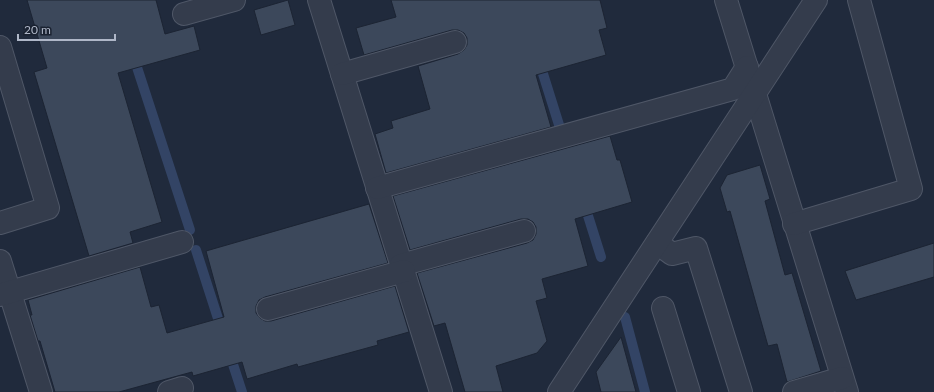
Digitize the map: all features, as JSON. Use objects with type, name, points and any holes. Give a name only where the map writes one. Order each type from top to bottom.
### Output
[{"type":"street","points":[[184,14],[234,0]]},
{"type":"street","points":[[319,0],[441,392]]},
{"type":"street","points":[[726,0],[845,385],[794,392]]},
{"type":"street","points":[[559,392],[816,0]]},
{"type":"street","points":[[794,224],[911,189],[859,0]]},
{"type":"street","points":[[342,74],[455,42]]},
{"type":"street","points":[[0,47],[48,208],[0,223]]},
{"type":"street","points":[[377,188],[733,89],[747,67]]},
{"type":"street","points":[[268,309],[524,232]]},
{"type":"street","points":[[5,293],[182,242]]},
{"type":"street","points":[[657,243],[672,254],[696,248],[741,392]]},
{"type":"street","points":[[0,261],[5,293],[41,392]]},
{"type":"street","points":[[664,308],[689,392]]},
{"type":"building","points":[[27,0],[156,0],[165,34],[194,26],[200,50],[118,73],[162,222],[130,232],[133,243],[89,256],[34,72],[47,68]]},
{"type":"building","points":[[288,0],[295,25],[261,35],[254,10]]},
{"type":"building","points":[[391,0],[600,0],[607,28],[599,30],[606,55],[536,75],[551,127],[386,173],[375,134],[393,128],[391,121],[430,109],[418,66],[458,54],[464,50],[467,45],[467,38],[464,33],[458,30],[452,30],[364,55],[356,28],[396,17]]},
{"type":"building","points":[[610,136],[617,160],[620,160],[632,202],[575,219],[588,266],[542,279],[547,298],[536,301],[547,341],[537,353],[496,366],[503,392],[465,392],[445,323],[434,326],[417,273],[527,243],[533,240],[536,234],[536,227],[533,222],[528,219],[521,219],[410,250],[393,196]]},
{"type":"building","points":[[760,165],[770,199],[765,201],[785,275],[792,273],[821,371],[787,382],[777,344],[768,346],[730,211],[727,212],[720,188],[727,175]]},
{"type":"building","points":[[369,204],[388,263],[265,297],[259,300],[256,306],[256,313],[265,321],[271,321],[395,286],[409,332],[377,341],[378,345],[298,367],[297,364],[247,379],[242,362],[193,376],[192,372],[119,392],[55,392],[40,341],[38,341],[30,315],[32,315],[28,300],[140,267],[151,307],[159,305],[167,333],[224,317],[206,251]]},
{"type":"building","points":[[934,243],[934,277],[856,300],[845,271]]},
{"type":"building","points":[[621,337],[636,392],[601,392],[596,372]]},
{"type":"waterway","points":[[133,55],[190,230]]},
{"type":"waterway","points":[[539,61],[560,128]]},
{"type":"waterway","points":[[584,203],[601,257]]},
{"type":"waterway","points":[[196,250],[222,331]]},
{"type":"waterway","points":[[625,317],[645,392]]},
{"type":"waterway","points":[[229,352],[242,392]]}]
